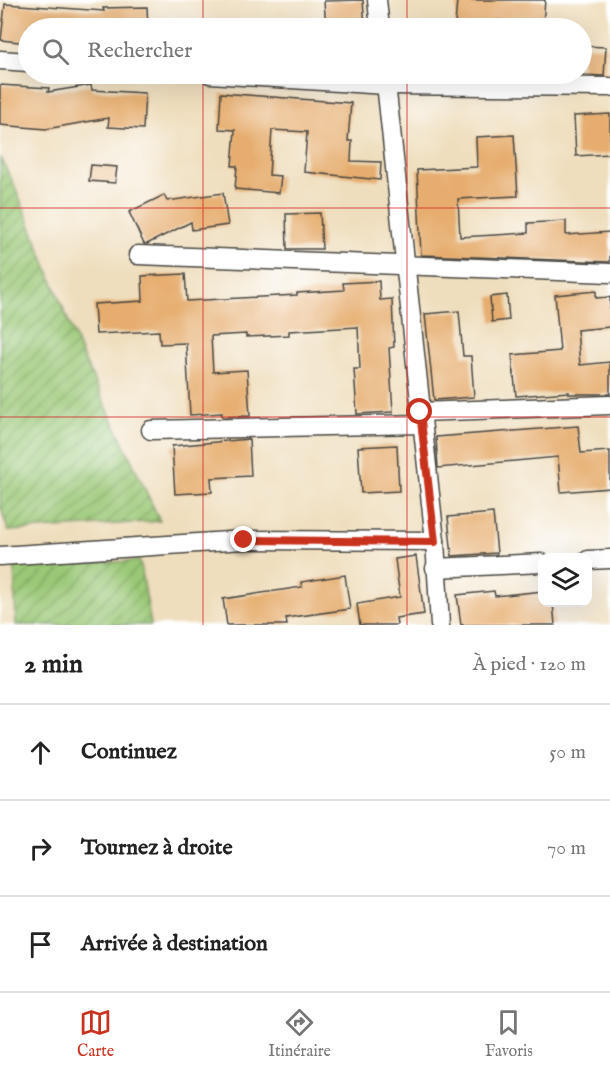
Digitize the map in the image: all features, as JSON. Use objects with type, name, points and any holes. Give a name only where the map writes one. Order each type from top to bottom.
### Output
[{"type":"street","points":[[377,0],[379,18]]},
{"type":"street","points":[[0,60],[18,61]]},
{"type":"street","points":[[387,84],[420,418],[435,542],[440,625]]},
{"type":"street","points":[[526,84],[610,87]]},
{"type":"street","points":[[138,255],[610,273]]},
{"type":"street","points":[[151,430],[420,418],[610,405]]},
{"type":"street","points":[[0,556],[244,540],[435,542]]},
{"type":"street","points":[[592,560],[610,559]]},
{"type":"street","points":[[435,568],[538,563]]},
{"type":"green space","points":[[0,156],[16,189],[81,353],[160,521],[8,531],[0,505]]},
{"type":"green space","points":[[140,561],[151,625],[16,625],[14,565]]},
{"type":"building","points":[[363,0],[364,18],[325,18],[324,1]]},
{"type":"building","points":[[457,0],[545,0],[544,18],[456,18]]},
{"type":"building","points":[[5,4],[104,11],[103,8],[147,7],[148,18],[18,18],[18,42],[1,40]]},
{"type":"building","points":[[592,46],[606,47],[604,76],[592,75]]},
{"type":"building","points":[[0,85],[49,88],[48,92],[91,85],[92,90],[145,93],[143,129],[108,127],[109,118],[46,129],[0,125]]},
{"type":"building","points":[[221,93],[351,103],[348,141],[352,141],[351,161],[381,162],[380,180],[304,172],[307,132],[272,130],[269,175],[281,176],[279,193],[235,189],[237,166],[232,166],[235,130],[219,129]]},
{"type":"building","points":[[610,114],[610,154],[576,156],[574,116]]},
{"type":"building","points":[[514,135],[518,196],[458,199],[460,237],[528,233],[528,223],[566,221],[566,235],[610,232],[610,262],[421,255],[417,170],[477,167],[476,137]]},
{"type":"building","points":[[91,165],[117,167],[115,183],[89,181]]},
{"type":"building","points":[[223,193],[228,225],[192,230],[191,222],[147,244],[144,244],[129,212],[164,195],[167,201]]},
{"type":"building","points":[[320,213],[322,249],[287,249],[286,214]]},
{"type":"building","points":[[185,274],[187,301],[297,295],[297,293],[344,290],[343,283],[379,281],[380,300],[392,299],[394,347],[389,348],[393,412],[357,414],[354,369],[360,369],[358,327],[289,331],[289,335],[211,336],[213,372],[247,370],[250,416],[222,417],[222,413],[190,415],[186,343],[160,344],[159,331],[96,334],[94,304],[143,301],[142,276]]},
{"type":"building","points":[[596,291],[596,298],[610,297],[610,327],[577,330],[580,365],[610,362],[610,394],[569,394],[569,392],[516,396],[512,355],[560,351],[555,295]]},
{"type":"building","points":[[507,295],[509,320],[492,322],[490,297]]},
{"type":"building","points":[[459,311],[463,356],[471,356],[474,397],[434,400],[425,314]]},
{"type":"building","points":[[578,426],[581,453],[610,451],[610,488],[561,492],[558,457],[438,468],[436,437]]},
{"type":"building","points":[[249,439],[251,476],[211,478],[212,492],[175,494],[172,446]]},
{"type":"building","points":[[397,445],[399,491],[361,493],[358,447]]},
{"type":"building","points":[[493,513],[497,553],[452,556],[448,517]]},
{"type":"building","points":[[416,556],[424,614],[396,618],[397,625],[360,625],[357,604],[400,597],[395,559]]},
{"type":"building","points":[[345,575],[350,609],[286,618],[287,625],[227,625],[223,599],[302,587],[301,582]]},
{"type":"building","points":[[494,591],[495,596],[538,592],[538,607],[553,607],[555,625],[461,625],[457,595]]},
{"type":"route","points":[[244,540],[435,542],[420,412]]}]
